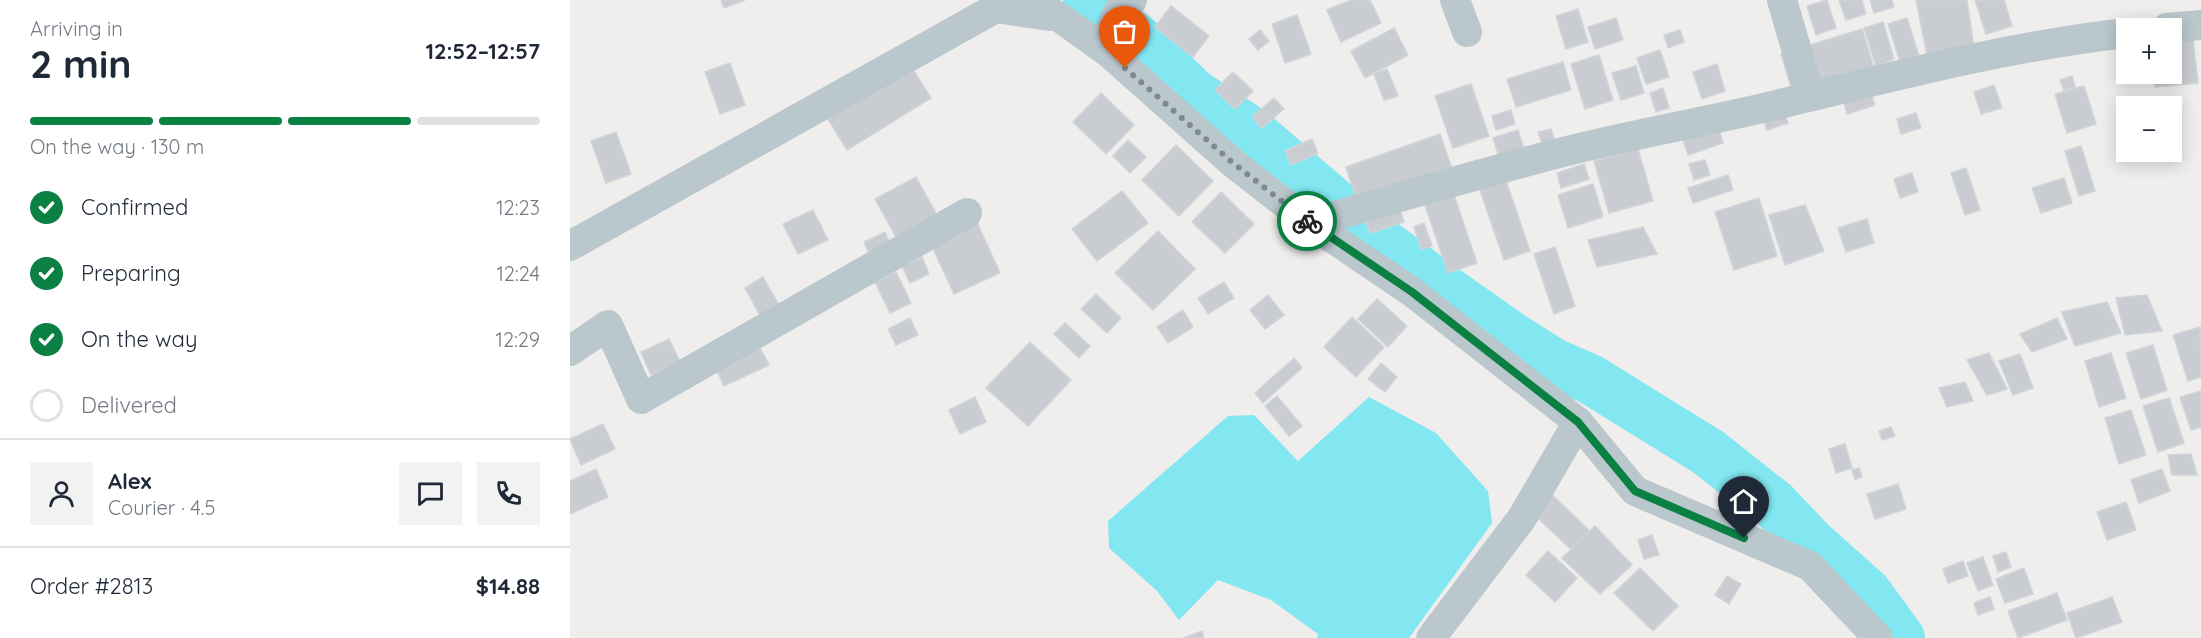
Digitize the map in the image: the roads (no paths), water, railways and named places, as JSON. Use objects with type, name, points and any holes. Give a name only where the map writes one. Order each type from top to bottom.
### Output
[{"type":"street","points":[[1028,0],[1059,17],[1102,46],[1233,163],[1310,223],[1412,292],[1578,422],[1635,491],[1810,566],[1878,638]]},
{"type":"street","points":[[1455,0],[1467,32]]},
{"type":"street","points":[[1782,0],[1810,96]]},
{"type":"street","points":[[1102,46],[1127,3]]},
{"type":"street","points":[[570,246],[996,8],[1059,17]]},
{"type":"street","points":[[2182,27],[2201,25]]},
{"type":"street","points":[[1310,223],[1564,152],[1915,71],[2059,42],[2116,34]]},
{"type":"street","points":[[570,351],[608,325],[641,399],[968,213]]},
{"type":"street","points":[[1431,638],[1522,518],[1578,422]]},
{"type":"water","points":[[1369,397],[1436,433],[1488,491],[1492,523],[1409,638],[1317,638],[1318,634],[1271,600],[1218,580],[1179,620],[1157,591],[1109,548],[1108,521],[1228,416],[1254,415],[1298,461]]},
{"type":"waterway","points":[[1088,0],[1141,42],[1193,93],[1249,130],[1369,233],[1441,287],[1553,363],[1590,379],[1708,452],[1774,504],[1811,543],[1867,593],[1900,638]]}]
